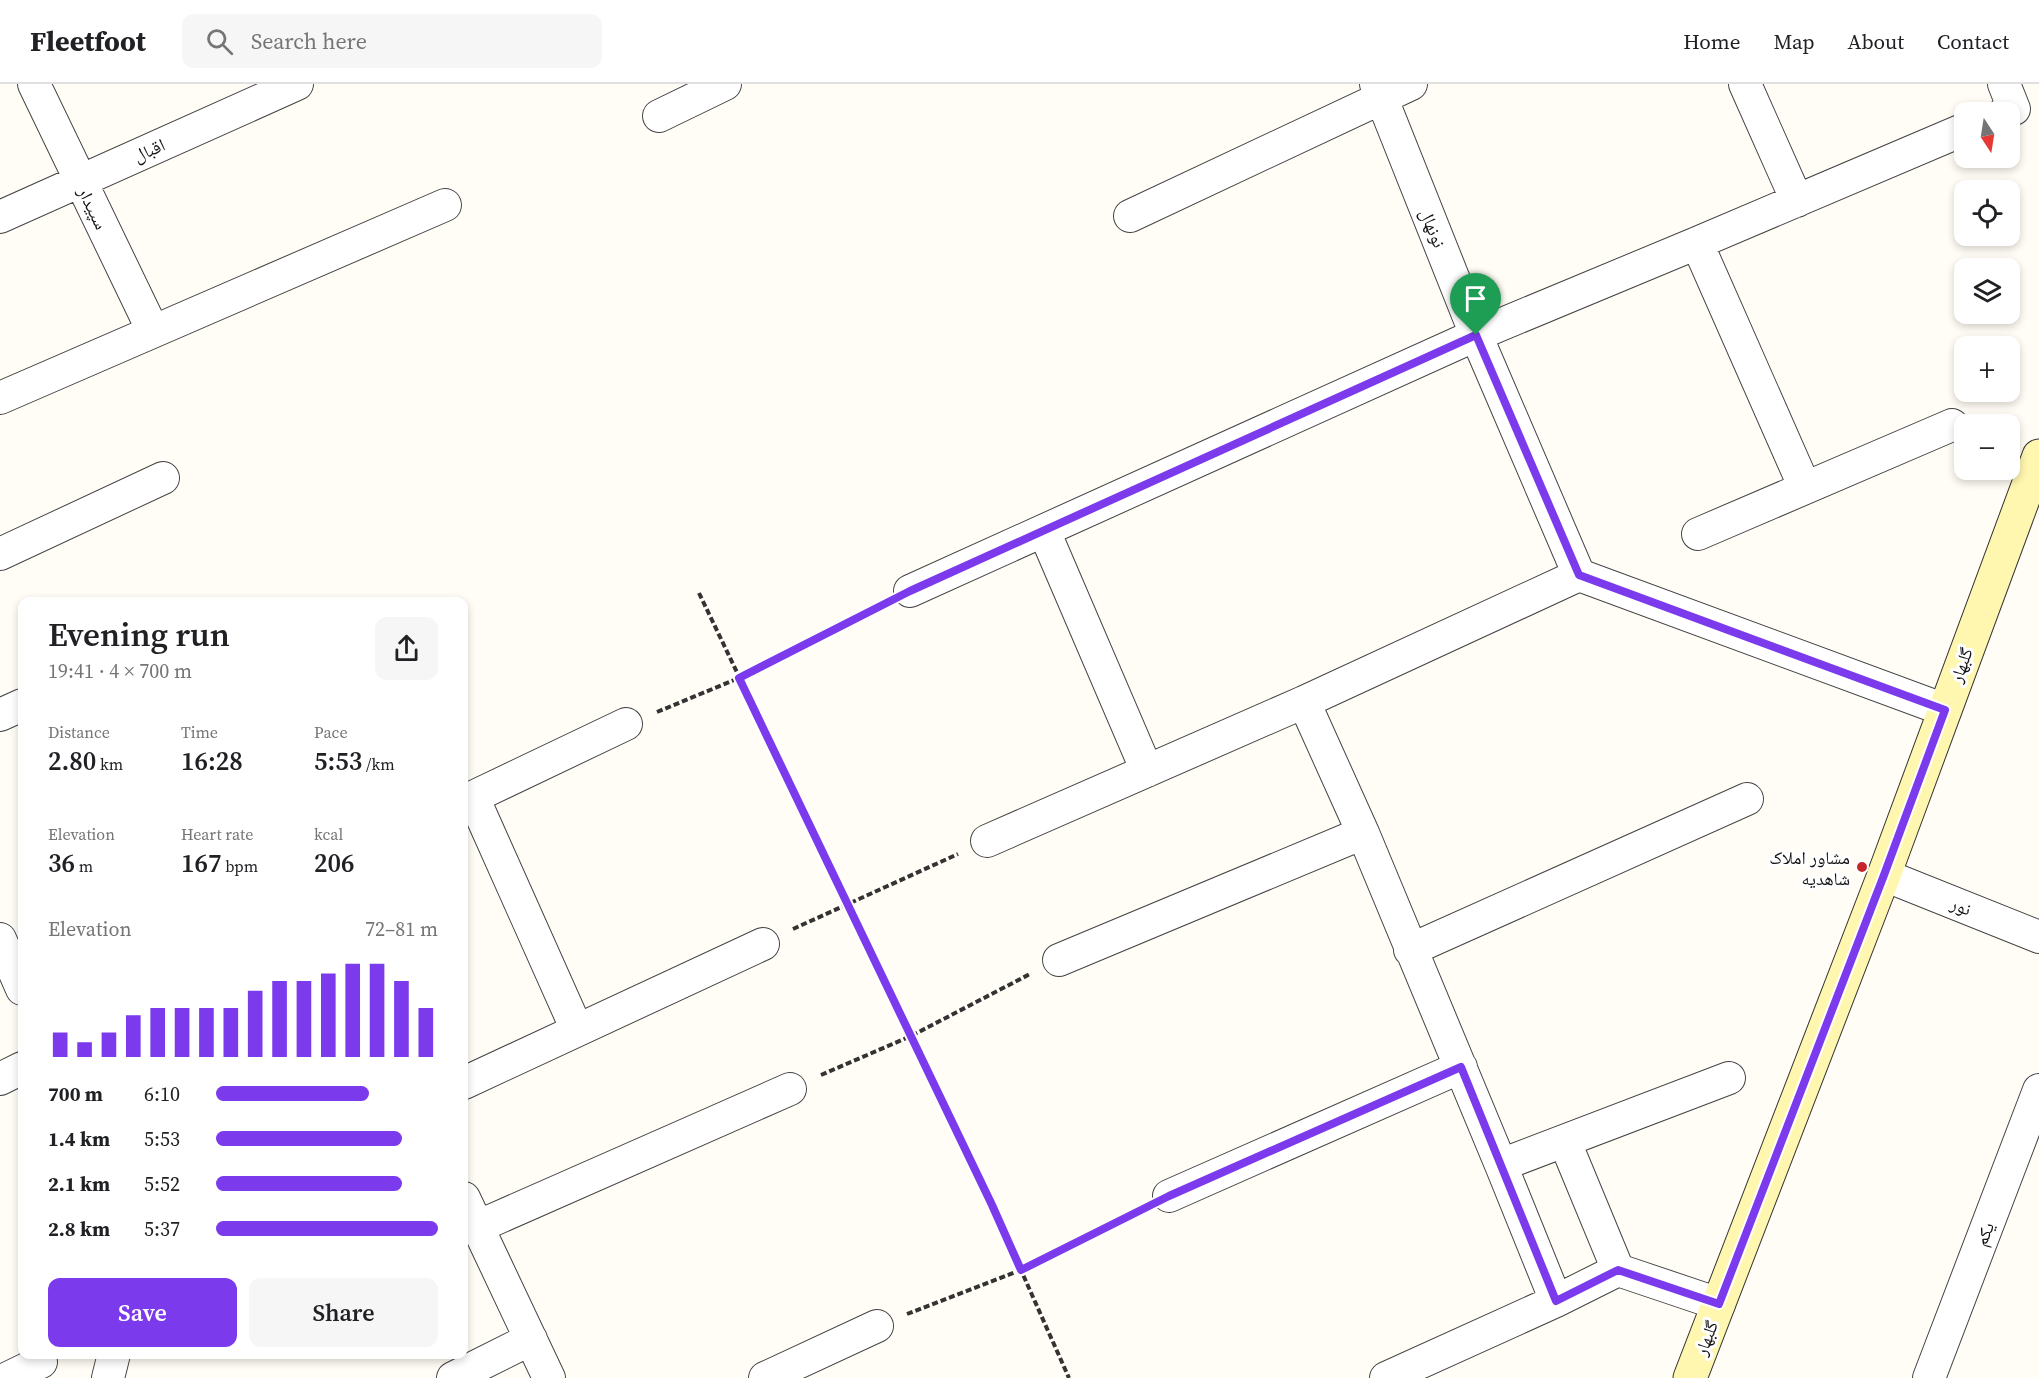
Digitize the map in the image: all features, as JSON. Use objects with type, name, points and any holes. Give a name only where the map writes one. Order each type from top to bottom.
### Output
[{"type":"street","name":"سپیدار","points":[[34,84],[153,332]]},
{"type":"street","name":"اقبال","points":[[0,217],[297,84]]},
{"type":"street","points":[[658,116],[725,84]]},
{"type":"street","points":[[1130,216],[1379,91],[1411,84]]},
{"type":"street","points":[[1745,84],[1797,201]]},
{"type":"street","points":[[2004,84],[2012,102]]},
{"type":"street","name":"نونهال","points":[[1379,91],[1476,335],[1579,575]]},
{"type":"street","points":[[910,591],[1476,335],[1954,134]]},
{"type":"street","points":[[0,398],[445,205]]},
{"type":"street","points":[[1697,243],[1805,488]]},
{"type":"street","points":[[1698,534],[1952,425]]},
{"type":"street","name":"گلبهار","points":[[1690,1378],[1884,875],[2039,456]]},
{"type":"street","points":[[0,554],[163,478]]},
{"type":"street","points":[[1044,531],[1147,771]]},
{"type":"street","points":[[987,841],[1304,702],[1579,575],[1945,710]]},
{"type":"street","points":[[1304,702],[1363,833],[1556,1301]]},
{"type":"street","points":[[0,715],[18,707]]},
{"type":"street","points":[[577,1030],[468,800],[626,724]]},
{"type":"street","points":[[1410,950],[1747,799]]},
{"type":"street","points":[[1059,960],[1363,833]]},
{"type":"street","name":"نور","points":[[1884,875],[2039,938]]},
{"type":"street","points":[[0,939],[18,980]]},
{"type":"street","points":[[468,1081],[763,944]]},
{"type":"street","points":[[1169,1196],[1461,1067]]},
{"type":"street","points":[[0,1079],[18,1070]]},
{"type":"street","points":[[1501,1165],[1729,1078]]},
{"type":"street","points":[[477,1227],[790,1089]]},
{"type":"street","name":"یکم","points":[[1929,1378],[2039,1090]]},
{"type":"street","points":[[1564,1142],[1618,1270]]},
{"type":"street","points":[[468,1207],[549,1378]]},
{"type":"street","points":[[1386,1378],[1556,1301],[1618,1270],[1719,1304]]},
{"type":"street","points":[[765,1378],[877,1326]]},
{"type":"street","points":[[453,1378],[531,1339]]},
{"type":"street","points":[[108,1378],[113,1359]]},
{"type":"street","points":[[8,1378],[41,1362]]},
{"type":"path","points":[[626,724],[739,678],[910,591]]},
{"type":"path","points":[[699,593],[911,1036],[1069,1378]]},
{"type":"path","points":[[763,944],[987,841]]},
{"type":"path","points":[[790,1089],[911,1036],[1059,960]]},
{"type":"path","points":[[877,1326],[1021,1270],[1169,1196]]},
{"type":"place","name":"مشاور املاک شاهدیه","points":[[1862,867]]},
{"type":"route","points":[[1476,335],[1579,575],[1945,710],[1719,1304],[1618,1270],[1556,1301],[1461,1067],[1169,1196],[1021,1270],[739,678],[910,591],[1476,335]]}]
